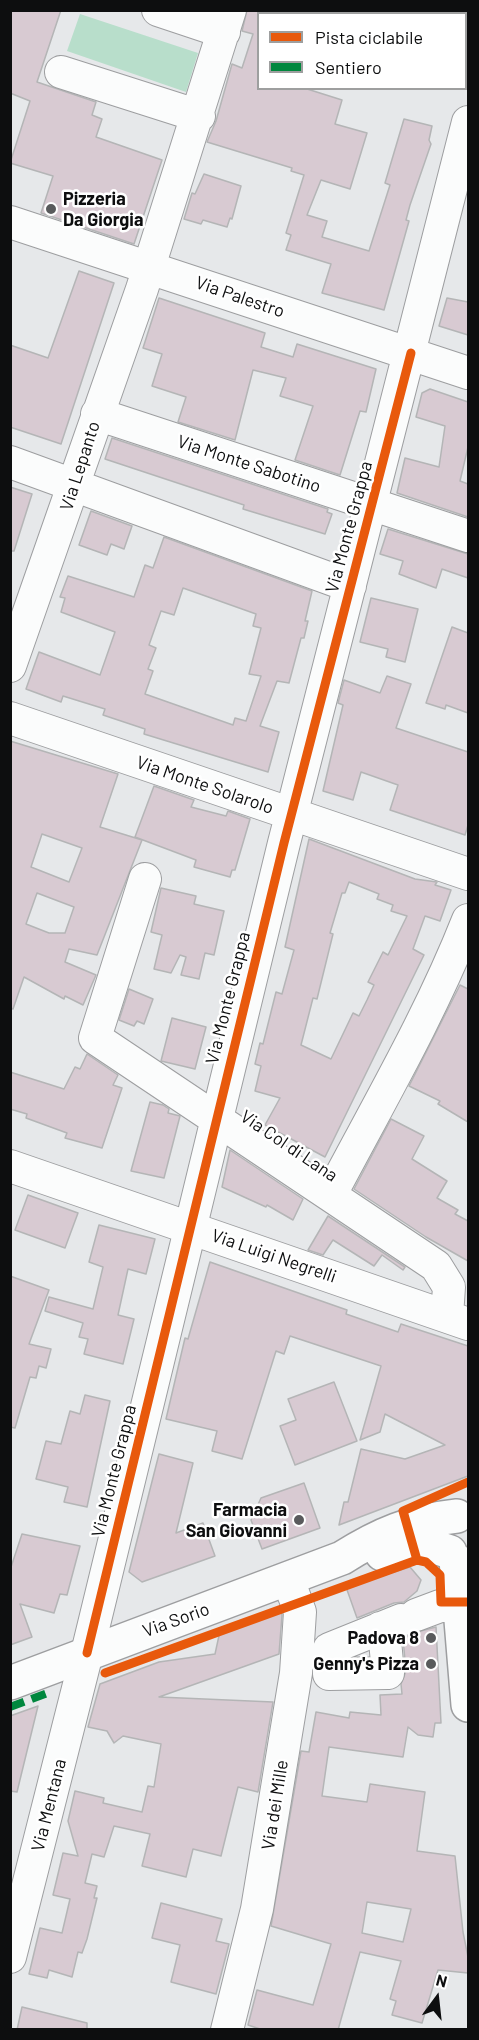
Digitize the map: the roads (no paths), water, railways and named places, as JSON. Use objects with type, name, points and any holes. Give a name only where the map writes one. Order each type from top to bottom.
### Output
[{"type":"main road","name":"Via Sorio","points":[[10,1683],[342,1558],[377,1536],[426,1520],[463,1513]]},
{"type":"main road","points":[[463,1513],[448,1533],[458,1560],[463,1663],[468,1705]]},
{"type":"main road","name":"Via Sorio","points":[[342,1558],[384,1554],[426,1544],[458,1560]]},
{"type":"street","points":[[158,10],[227,21]]},
{"type":"street","name":"Via Lepanto","points":[[10,666],[75,486],[97,414],[150,266],[227,21]]},
{"type":"street","points":[[61,72],[199,116]]},
{"type":"street","name":"Via Monte Grappa","points":[[87,1653],[291,814],[411,353],[468,122]]},
{"type":"street","name":"Via Palestro","points":[[10,222],[150,266],[468,373]]},
{"type":"street","name":"Via Monte Sabotino","points":[[97,414],[468,536]]},
{"type":"street","points":[[10,462],[350,586]]},
{"type":"street","name":"Via Monte Solarolo","points":[[10,718],[468,873]]},
{"type":"street","name":"Via Col di Lana","points":[[145,879],[95,1038],[436,1266],[449,1287],[458,1320]]},
{"type":"street","points":[[331,1194],[416,1034],[452,960],[468,920]]},
{"type":"street","name":"Via Luigi Negrelli","points":[[10,1166],[458,1320]]},
{"type":"street","name":"Via dei Mille","points":[[227,2030],[257,1909],[296,1673],[300,1612],[288,1579]]},
{"type":"street","points":[[329,1674],[329,1649],[440,1606],[462,1606]]},
{"type":"street","points":[[296,1673],[388,1673],[385,1641],[399,1621]]},
{"type":"street","name":"Via Mentana","points":[[10,1956],[87,1653]]},
{"type":"place","name":"Pizzeria Da Giorgia","points":[[51,209]]},
{"type":"place","name":"Farmacia San Giovanni","points":[[299,1520]]},
{"type":"place","name":"Padova 8","points":[[431,1638]]},
{"type":"place","name":"Genny's Pizza","points":[[431,1664]]}]
